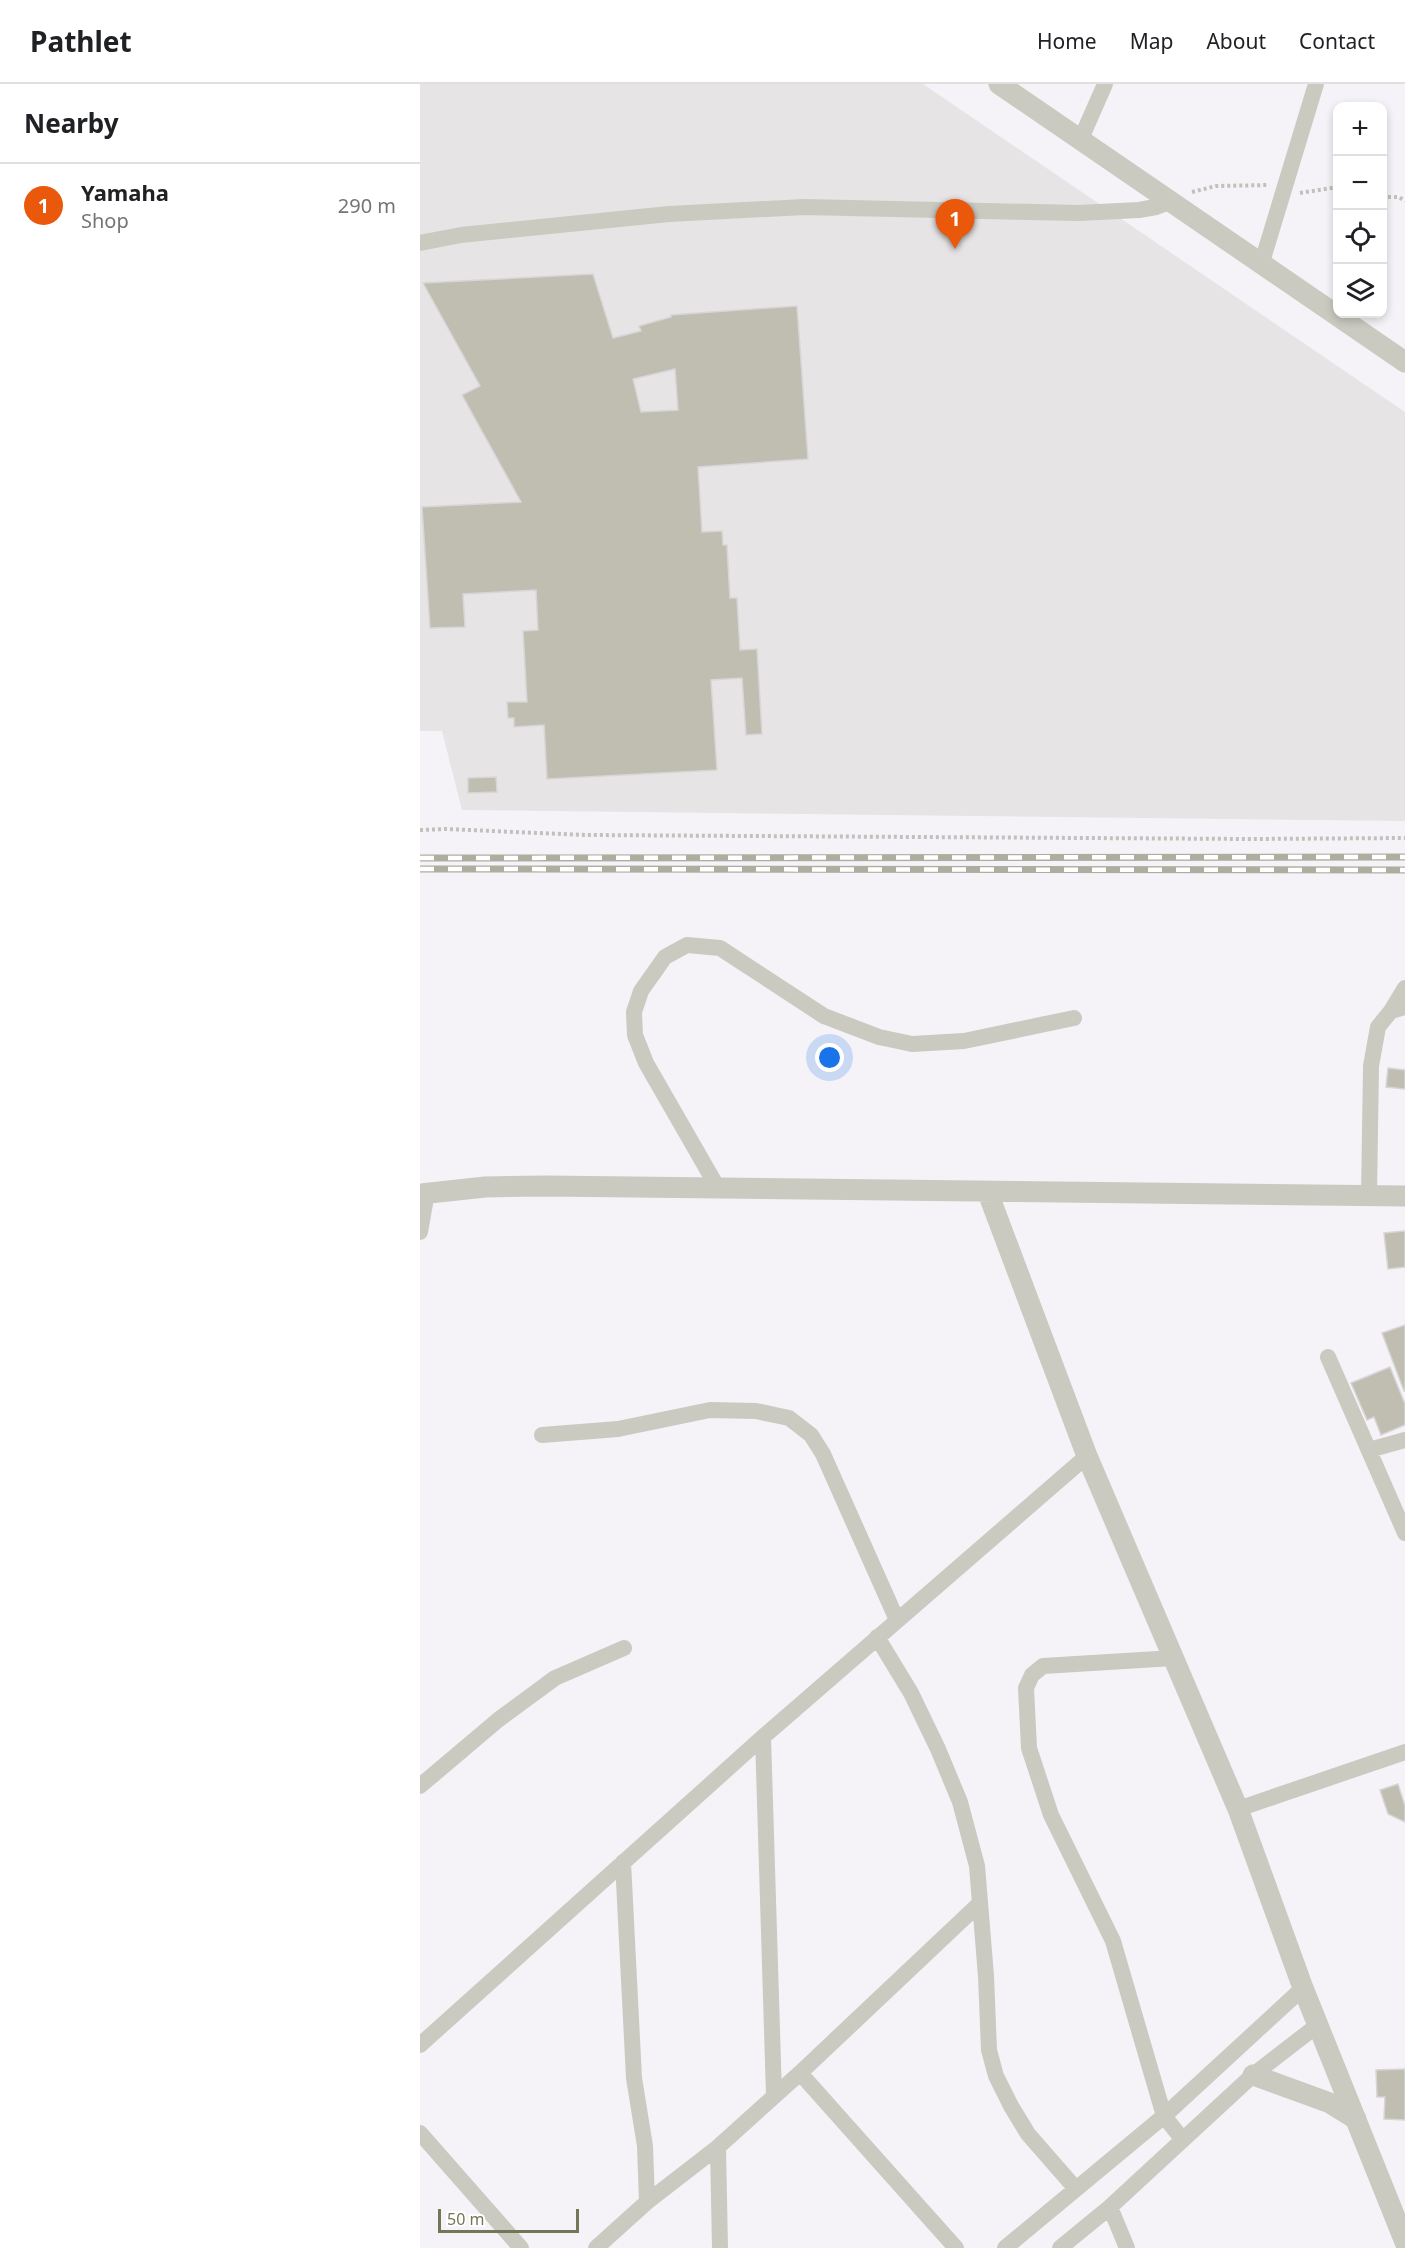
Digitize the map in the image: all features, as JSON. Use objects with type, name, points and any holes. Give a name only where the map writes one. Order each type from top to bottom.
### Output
[{"type":"street","points":[[999,84],[1169,202],[1404,357]]},
{"type":"street","points":[[1080,141],[1105,84]]},
{"type":"street","points":[[1262,262],[1316,84]]},
{"type":"street","points":[[420,243],[461,235],[657,215],[804,207],[1079,213],[1138,210],[1169,202]]},
{"type":"street","points":[[719,1190],[646,1063],[635,1035],[634,1012],[641,991],[665,957],[687,945],[720,948],[824,1016],[879,1037],[912,1044],[964,1041],[1074,1018]]},
{"type":"street","points":[[1370,1196],[1371,1066],[1378,1027],[1398,1009],[1405,988]]},
{"type":"street","points":[[420,1232],[423,1193],[497,1186],[1405,1196]]},
{"type":"street","points":[[988,1193],[1087,1456],[1238,1809],[1303,1988],[1405,2242]]},
{"type":"street","points":[[1328,1357],[1405,1533]]},
{"type":"street","points":[[542,1435],[618,1429],[710,1410],[756,1411],[789,1418],[811,1435],[823,1454],[897,1620]]},
{"type":"street","points":[[1369,1450],[1405,1440]]},
{"type":"street","points":[[420,2044],[763,1737],[1087,1456]]},
{"type":"street","points":[[877,1637],[911,1693],[960,1803],[977,1866],[978,1904],[986,1976],[989,2050],[996,2076],[1028,2133],[1076,2189]]},
{"type":"street","points":[[420,1786],[498,1720],[555,1678],[624,1648]]},
{"type":"street","points":[[1174,1658],[1043,1666],[1032,1675],[1026,1688],[1029,1748],[1051,1815],[1113,1941],[1164,2116],[1183,2140]]},
{"type":"street","points":[[763,1737],[774,2095]]},
{"type":"street","points":[[1238,1809],[1405,1752]]},
{"type":"street","points":[[623,1862],[634,2078],[645,2146],[647,2202]]},
{"type":"street","points":[[596,2248],[647,2202],[718,2147],[800,2073],[978,1904]]},
{"type":"street","points":[[1005,2248],[1164,2116],[1303,1988]]},
{"type":"street","points":[[1060,2248],[1110,2206],[1253,2075],[1319,2024]]},
{"type":"street","points":[[800,2073],[956,2248]]},
{"type":"street","points":[[1253,2075],[1330,2103],[1356,2119]]},
{"type":"street","points":[[420,2133],[521,2248]]},
{"type":"street","points":[[718,2147],[720,2248]]},
{"type":"street","points":[[1110,2206],[1127,2248]]},
{"type":"path","points":[[1169,202],[1216,186],[1235,184],[1284,191],[1333,187]]},
{"type":"path","points":[[1387,197],[1399,197],[1405,201]]},
{"type":"path","points":[[420,830],[586,835],[1405,838]]},
{"type":"shaded area","points":[[420,84],[923,84],[1405,412],[1405,821],[462,810],[442,731],[420,731]]},
{"type":"building","points":[[593,274],[613,338],[641,331],[639,326],[671,317],[671,315],[797,306],[808,459],[698,467],[702,532],[722,531],[723,545],[727,545],[730,598],[737,598],[740,650],[757,649],[762,734],[746,735],[742,678],[711,680],[717,770],[547,779],[544,725],[514,727],[514,718],[508,718],[507,702],[527,702],[523,631],[538,630],[536,590],[463,594],[465,627],[430,628],[422,507],[521,502],[462,395],[480,386],[423,283]],"holes":[[[675,369],[678,410],[641,412],[633,379]]]},
{"type":"building","points":[[496,777],[497,792],[468,793],[468,778]]},
{"type":"building","points":[[1388,1068],[1405,1070],[1405,1089],[1386,1087]]},
{"type":"building","points":[[1405,1231],[1405,1267],[1388,1269],[1384,1233]]},
{"type":"building","points":[[1405,1325],[1405,1391],[1404,1391],[1382,1333]]},
{"type":"building","points":[[1390,1367],[1405,1404],[1405,1425],[1381,1435],[1374,1417],[1367,1420],[1351,1383]]},
{"type":"building","points":[[1398,1784],[1405,1806],[1405,1822],[1388,1814],[1380,1790]]},
{"type":"building","points":[[1405,2069],[1405,2120],[1384,2119],[1385,2097],[1377,2097],[1376,2070]]},
{"type":"railway","points":[[420,858],[1405,857]]},
{"type":"railway","points":[[420,869],[1405,870]]},
{"type":"place","name":"Yamaha","points":[[955,249]]}]
